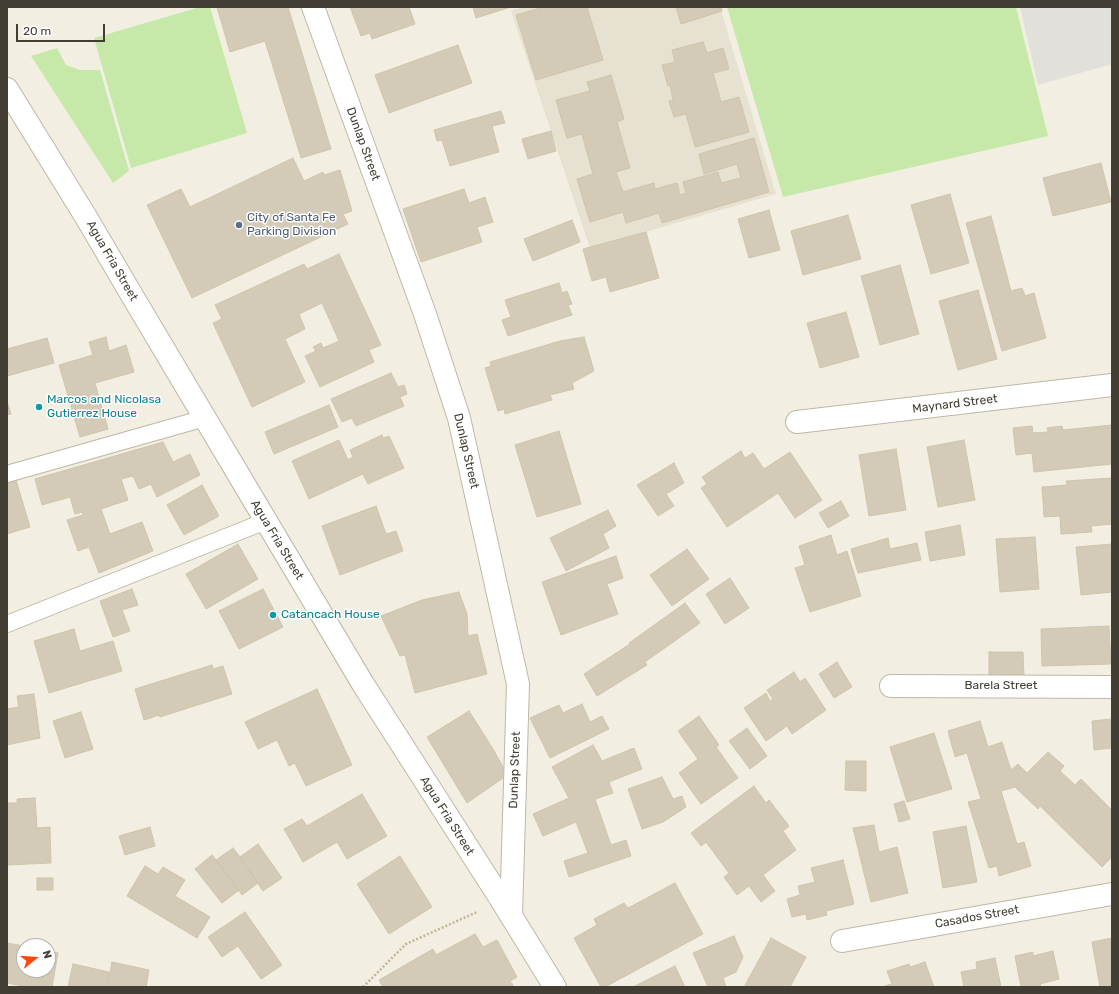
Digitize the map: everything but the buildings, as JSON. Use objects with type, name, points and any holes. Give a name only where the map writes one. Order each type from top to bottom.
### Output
[{"type":"street","name":"Dunlap Street","points":[[313,7],[425,314],[459,418],[518,684],[511,916]]},
{"type":"street","name":"Agua Fria Street","points":[[7,89],[82,210],[363,684],[555,987]]},
{"type":"street","name":"Maynard Street","points":[[797,422],[1112,385]]},
{"type":"street","name":"Barela Street","points":[[891,686],[1112,687]]},
{"type":"street","name":"Casados Street","points":[[842,941],[1112,894]]},
{"type":"lane","points":[[7,474],[205,418]]},
{"type":"lane","points":[[7,624],[266,521]]},
{"type":"path","points":[[363,987],[406,944],[482,910]]},
{"type":"shaded area","points":[[524,7],[720,7],[776,194],[590,248],[511,11]]},
{"type":"shaded area","points":[[1020,7],[1112,7],[1112,64],[1038,85]]},
{"type":"green space","points":[[200,7],[210,7],[247,133],[131,168],[94,38]]},
{"type":"green space","points":[[727,7],[1016,7],[1048,136],[783,197]]},
{"type":"green space","points":[[57,48],[66,65],[80,70],[100,70],[129,171],[113,183],[31,56]]},
{"type":"place","name":"City of Santa Fe Parking Division","points":[[239,225]]},
{"type":"place","name":"Marcos and Nicolasa Gutierrez House","points":[[39,407]]},
{"type":"place","name":"Catancach House","points":[[273,615]]}]
